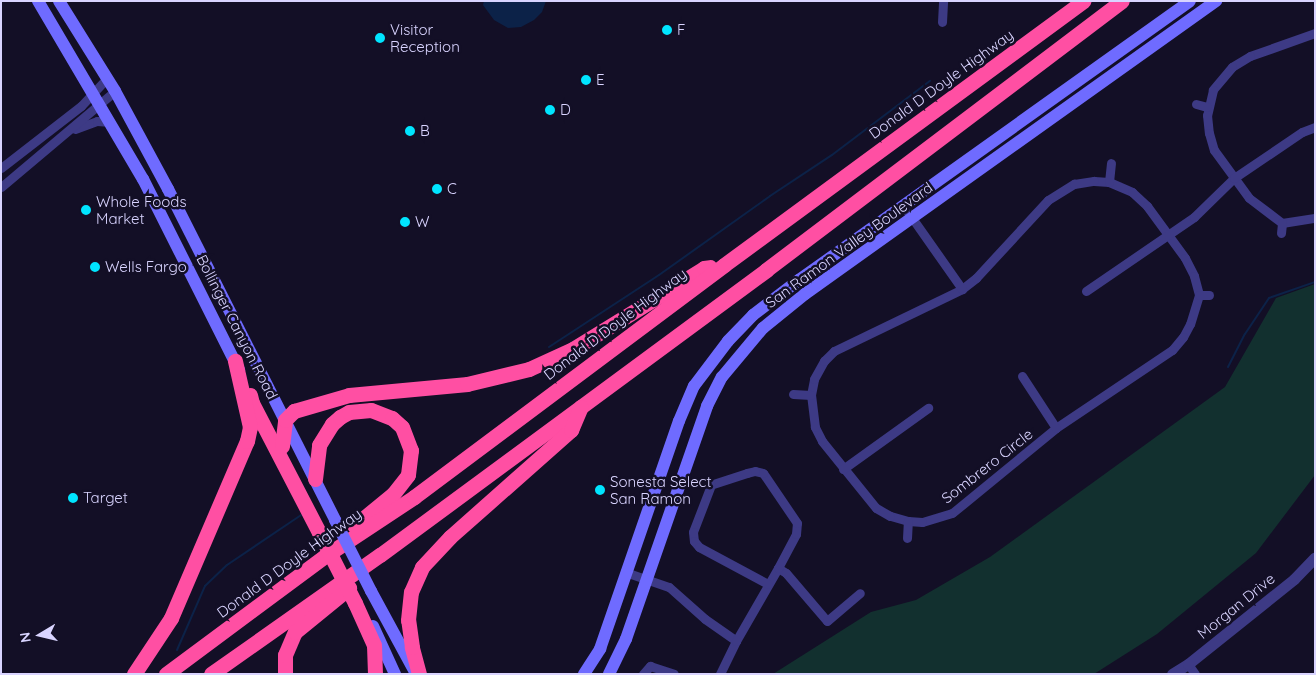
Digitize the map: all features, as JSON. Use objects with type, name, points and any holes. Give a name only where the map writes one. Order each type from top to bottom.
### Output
[{"type":"highway","name":"Donald D Doyle Highway","points":[[166,674],[325,556],[414,497],[724,265],[1084,1]]},
{"type":"highway","points":[[211,674],[380,555],[582,406],[766,270],[1122,1]]},
{"type":"highway","points":[[282,446],[285,420],[294,411],[340,396],[467,384],[529,369],[573,349],[704,268],[724,265]]},
{"type":"highway","points":[[134,674],[171,618],[247,441],[250,427],[234,362]]},
{"type":"highway","points":[[249,389],[252,403],[327,527],[374,645],[375,674]]},
{"type":"highway","points":[[420,674],[412,647],[408,620],[411,592],[422,567],[450,537],[571,430],[582,406]]},
{"type":"highway","points":[[315,478],[319,447],[324,435],[332,424],[349,412],[371,410],[381,412],[392,418],[408,437],[411,463],[401,485],[330,546],[325,556]]},
{"type":"highway","points":[[285,674],[285,655],[295,632],[377,566],[380,555]]},
{"type":"main road","name":"Bollinger Canyon Road","points":[[38,1],[93,91],[143,179],[249,389],[327,527],[371,591],[416,674]]},
{"type":"main road","name":"Bollinger Canyon Road","points":[[59,1],[107,78],[168,189],[315,478],[327,527]]},
{"type":"main road","name":"San Ramon Valley Boulevard","points":[[584,674],[600,649],[628,573],[679,421],[703,372],[753,315],[903,205],[1190,1]]},
{"type":"main road","name":"San Ramon Valley Boulevard","points":[[609,674],[626,639],[707,406],[722,377],[763,328],[805,294],[1216,1]]},
{"type":"main road","points":[[358,601],[395,674]]},
{"type":"street","points":[[942,22],[943,1]]},
{"type":"street","points":[[1315,33],[1238,62],[1217,83],[1207,107],[1211,142],[1248,198],[1282,223],[1315,218]]},
{"type":"street","points":[[1,168],[81,106],[107,78]]},
{"type":"street","points":[[1,187],[115,92]]},
{"type":"street","points":[[1196,104],[1207,107]]},
{"type":"street","points":[[68,132],[97,121],[110,122]]},
{"type":"street","points":[[1086,291],[1194,217],[1234,178],[1302,132],[1315,127]]},
{"type":"street","points":[[1109,182],[1111,163]]},
{"type":"street","name":"Sombrero Circle","points":[[1094,181],[1109,182],[1132,192],[1147,206],[1169,235],[1194,276],[1199,296],[1190,324],[1172,350],[1056,428],[952,513],[922,522],[908,521],[890,516],[876,508],[822,441],[815,427],[811,395],[814,379],[824,361],[834,351],[962,289],[976,278],[1055,195],[1074,184],[1094,181]]},
{"type":"street","points":[[903,205],[962,289]]},
{"type":"street","points":[[1281,233],[1282,223]]},
{"type":"street","points":[[1199,296],[1209,295]]},
{"type":"street","points":[[1022,376],[1056,428]]},
{"type":"street","points":[[793,394],[811,395]]},
{"type":"street","points":[[843,469],[928,408]]},
{"type":"street","points":[[720,674],[736,641],[778,568],[796,534],[797,523],[764,474],[755,471],[711,486],[693,532],[694,541],[699,547],[768,584]]},
{"type":"street","points":[[907,538],[908,521]]},
{"type":"street","name":"Morgan Drive","points":[[1172,674],[1188,664],[1294,579],[1315,557]]},
{"type":"street","points":[[778,568],[786,573],[827,621],[860,593]]},
{"type":"street","points":[[628,573],[670,587],[705,619],[736,641]]},
{"type":"street","points":[[1188,664],[1195,674]]},
{"type":"street","points":[[643,674],[650,666],[674,674]]},
{"type":"green space","points":[[1315,284],[1315,475],[1256,553],[1157,634],[1094,674],[773,674],[871,612],[916,600],[990,557],[1225,387],[1276,298]]},
{"type":"water","points":[[484,1],[546,1],[542,12],[534,20],[521,27],[508,28],[494,20],[483,5]]},
{"type":"waterway","points":[[549,347],[659,275],[770,196],[832,155],[930,81]]},
{"type":"waterway","points":[[1228,367],[1245,334],[1269,298],[1315,282]]},
{"type":"waterway","points":[[177,650],[205,586],[227,565],[301,515]]},
{"type":"place","name":"F","points":[[667,30]]},
{"type":"place","name":"Visitor Reception","points":[[380,38]]},
{"type":"place","name":"E","points":[[586,80]]},
{"type":"place","name":"D","points":[[550,110]]},
{"type":"place","name":"B","points":[[410,131]]},
{"type":"place","name":"C","points":[[437,189]]},
{"type":"place","name":"Whole Foods Market","points":[[86,210]]},
{"type":"place","name":"W","points":[[405,222]]},
{"type":"place","name":"Wells Fargo","points":[[95,267]]},
{"type":"place","name":"Sonesta Select San Ramon","points":[[600,490]]},
{"type":"place","name":"Target","points":[[73,498]]}]
